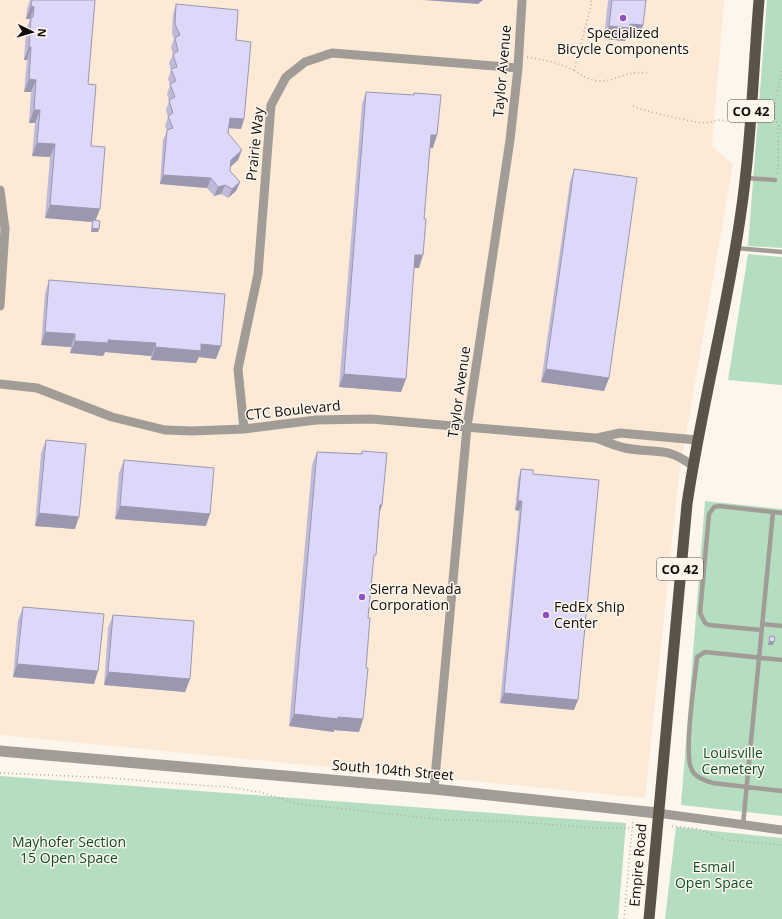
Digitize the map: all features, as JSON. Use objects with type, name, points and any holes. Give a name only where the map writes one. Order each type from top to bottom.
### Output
[{"type":"main road","name":"CO 42","points":[[657,813],[679,580],[693,466],[735,248],[746,178],[759,0]]},
{"type":"main road","name":"Empire Road","points":[[649,919],[657,813]]},
{"type":"street","name":"Taylor Avenue","points":[[434,789],[467,427],[510,140],[518,68],[522,0]]},
{"type":"street","name":"Prairie Way","points":[[244,429],[238,369],[258,274],[271,105],[286,77],[305,62],[332,53],[518,68]]},
{"type":"street","points":[[0,190],[5,229],[0,306]]},
{"type":"street","name":"CTC Boulevard","points":[[0,384],[37,388],[112,416],[156,429],[192,431],[244,429],[343,418],[371,419],[595,438],[625,448],[667,451],[693,466]]},
{"type":"street","name":"CTC Boulevard","points":[[595,438],[620,433],[697,440]]},
{"type":"street","name":"South 104th Street","points":[[0,751],[434,789],[633,809],[782,830]]},
{"type":"lane","points":[[746,178],[774,180]]},
{"type":"lane","points":[[735,248],[782,252]]},
{"type":"lane","points":[[761,630],[709,625],[700,614],[709,514],[714,507],[720,506],[782,513]]},
{"type":"lane","points":[[743,825],[773,512]]},
{"type":"lane","points":[[762,624],[782,626]]},
{"type":"lane","points":[[782,660],[705,652],[700,654],[697,657],[688,751],[691,768],[695,774],[713,783],[782,791]]},
{"type":"path","points":[[574,70],[592,2],[589,0]]},
{"type":"path","points":[[519,56],[553,62],[574,70],[592,81],[612,80],[634,72],[647,73]]},
{"type":"path","points":[[774,180],[778,170],[778,126],[774,110],[782,71]]},
{"type":"path","points":[[634,106],[647,112],[695,122],[705,123],[720,120],[750,124]]},
{"type":"path","points":[[778,126],[782,131]]},
{"type":"path","points":[[0,773],[114,778],[227,787],[260,792],[298,804],[446,820],[487,822],[505,821],[595,828],[632,828],[638,822]]},
{"type":"path","points":[[624,919],[633,809]]},
{"type":"path","points":[[672,826],[698,829],[726,840],[782,845]]},
{"type":"shaded area","points":[[0,0],[724,0],[712,147],[733,164],[679,475],[645,798],[0,735]]},
{"type":"green space","points":[[767,0],[782,0],[782,248],[748,246]]},
{"type":"green space","points":[[748,254],[782,257],[782,385],[728,380]]},
{"type":"green space","name":"Louisville Cemetery","points":[[705,501],[782,509],[782,816],[681,805]]},
{"type":"green space","name":"Mayhofer Section 15 Open Space","points":[[0,776],[626,823],[618,919],[0,919]]},
{"type":"green space","name":"Esmail Open Space","points":[[676,827],[782,838],[782,919],[665,919]]},
{"type":"building","points":[[32,0],[95,0],[88,84],[96,85],[91,146],[105,147],[100,209],[50,205],[55,144],[37,143],[40,110],[34,110],[36,80],[29,79],[31,17],[33,17],[34,7],[31,6]]},
{"type":"building","points":[[612,0],[646,0],[643,25],[630,24],[629,28],[609,26]]},
{"type":"building","points":[[176,4],[238,10],[236,40],[251,42],[244,119],[230,118],[228,133],[242,150],[231,160],[230,171],[240,182],[232,189],[225,185],[218,187],[211,178],[163,175],[167,130],[173,128],[168,116],[173,113],[169,100],[175,97],[170,84],[176,81],[171,69],[177,67],[173,54],[178,51],[175,38],[180,35],[175,24]]},
{"type":"building","points":[[366,92],[441,95],[437,135],[431,135],[424,219],[426,219],[423,255],[415,255],[406,379],[344,374]]},
{"type":"building","points":[[574,169],[637,178],[609,378],[546,369]]},
{"type":"building","points":[[93,220],[100,221],[99,229],[92,228]]},
{"type":"building","points":[[49,280],[225,294],[221,346],[201,344],[201,351],[155,347],[156,343],[108,340],[108,343],[75,341],[75,334],[45,332]]},
{"type":"building","points":[[46,440],[86,444],[79,517],[39,513]]},
{"type":"building","points":[[362,451],[387,453],[382,505],[380,505],[376,555],[374,555],[368,618],[370,618],[366,668],[368,668],[363,719],[338,717],[338,719],[294,714],[317,452],[362,454]]},
{"type":"building","points":[[124,460],[214,468],[210,514],[120,506]]},
{"type":"building","name":"FedEx Ship Center","points":[[521,469],[533,470],[533,474],[599,480],[578,700],[504,693],[522,501],[518,501]]},
{"type":"building","points":[[23,607],[104,614],[98,671],[17,664]]},
{"type":"building","points":[[113,615],[194,621],[190,679],[108,672]]},
{"type":"building","points":[[770,636],[775,637],[774,642],[769,641]]},
{"type":"place","name":"Specialized Bicycle Components","points":[[623,18]]},
{"type":"place","name":"Sierra Nevada Corporation","points":[[362,597]]},
{"type":"place","name":"FedEx Ship Center","points":[[546,615]]}]
